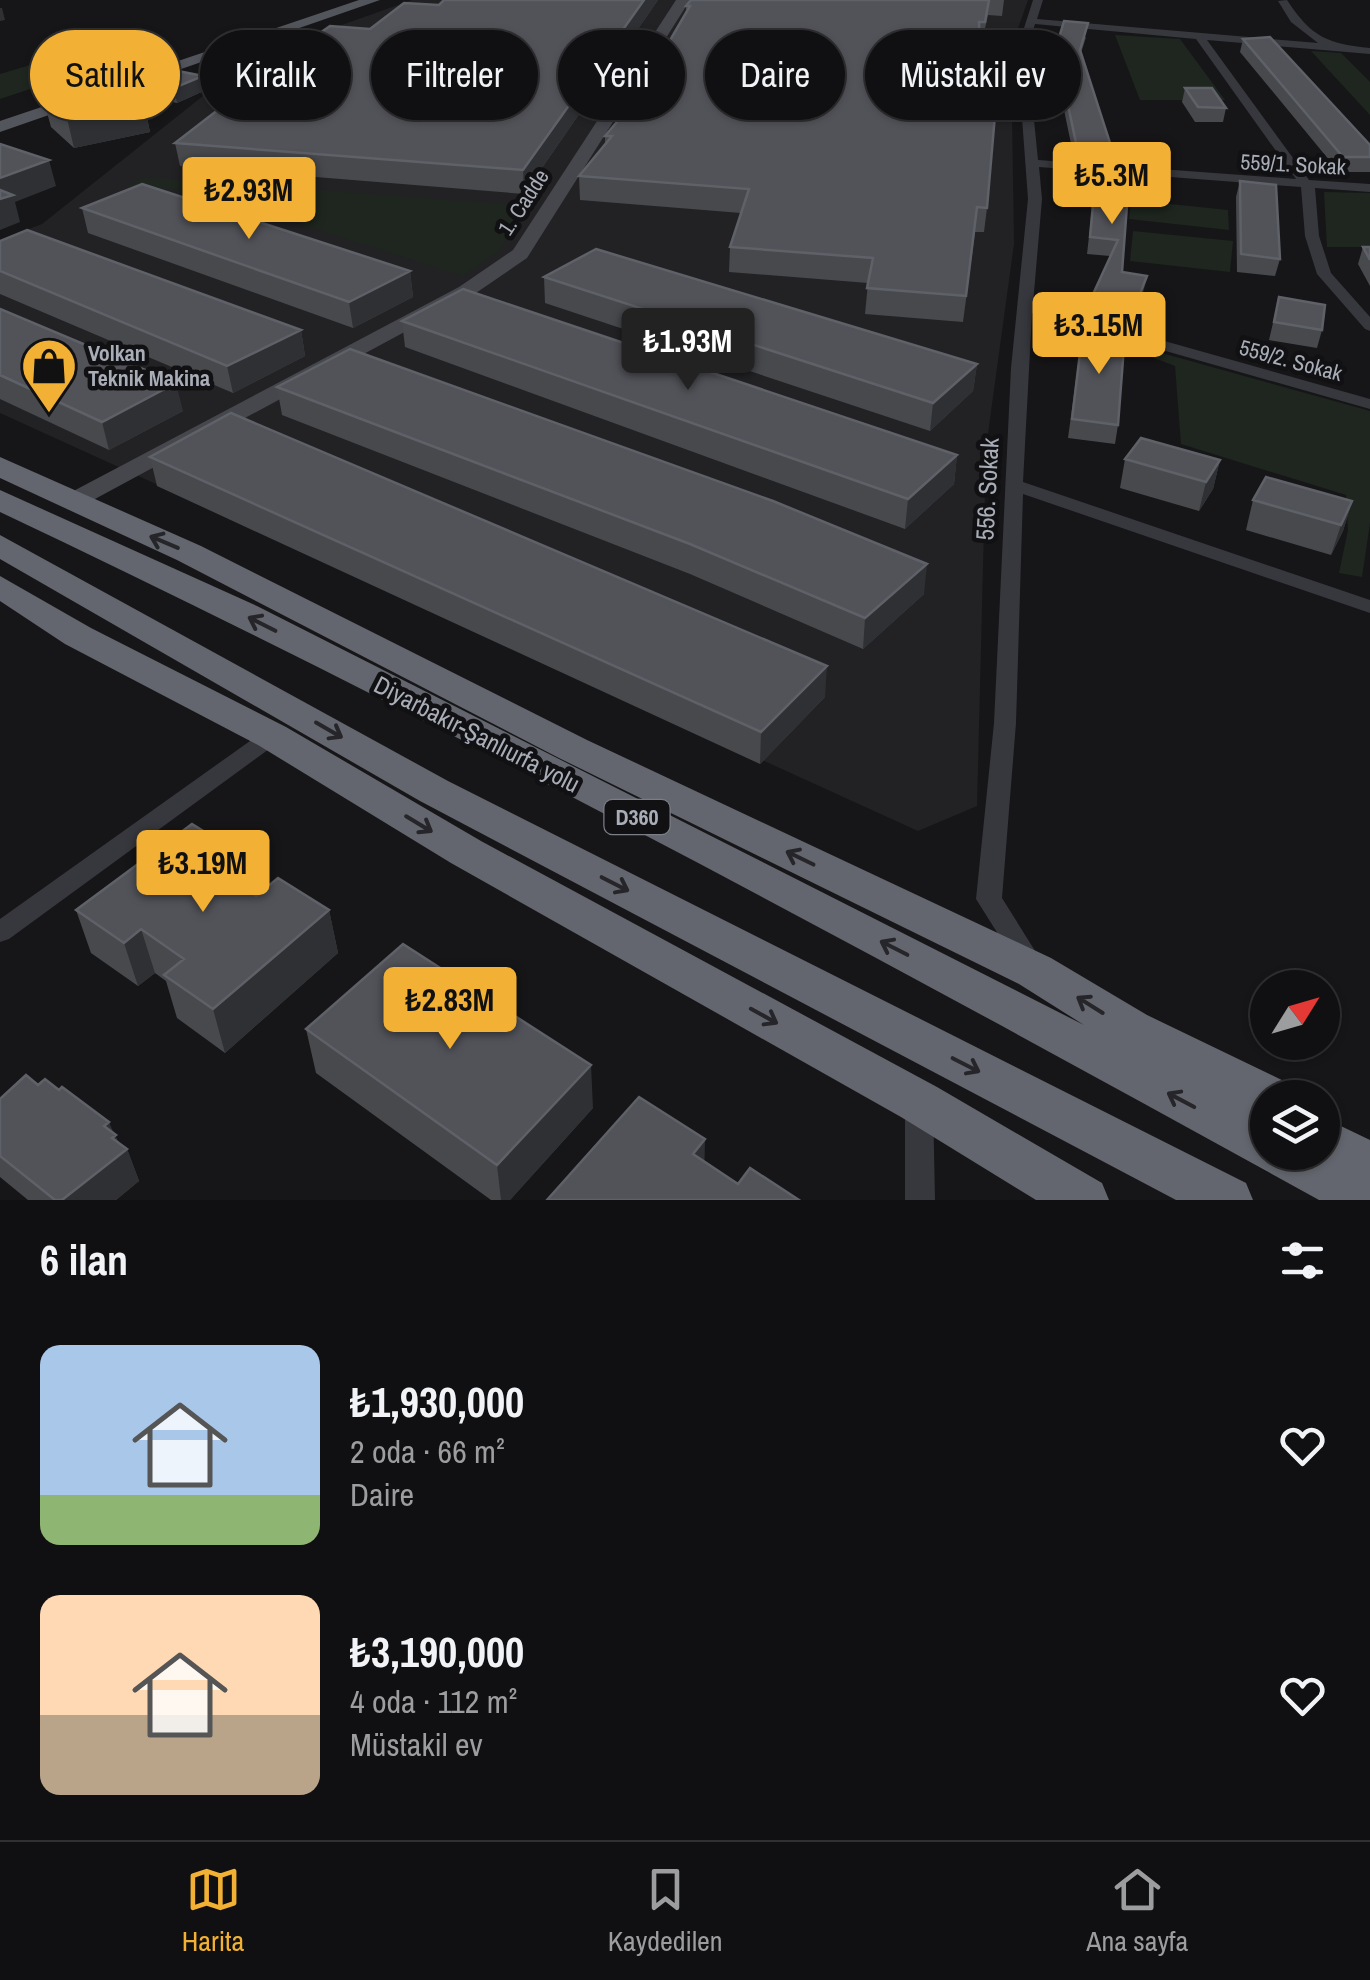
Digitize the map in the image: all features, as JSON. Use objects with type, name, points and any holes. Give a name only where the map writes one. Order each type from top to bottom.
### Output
[{"type":"highway","points":[[0,466],[189,553],[574,749],[1034,971],[1250,1098]]},
{"type":"highway","name":"Diyarbakır-Şanlıurfa yolu","points":[[0,500],[324,656],[981,993],[1250,1136]]},
{"type":"highway","points":[[0,547],[180,686]]},
{"type":"highway","points":[[0,547],[434,791],[1227,1200]]},
{"type":"highway","points":[[0,586],[78,636],[272,736],[563,905],[919,1102],[1083,1200]]},
{"type":"highway","points":[[324,656],[430,690],[574,749]]},
{"type":"highway","points":[[563,905],[769,982],[856,1008]]},
{"type":"highway","points":[[1130,1030],[1250,1088]]},
{"type":"highway","points":[[1340,1132],[1370,1146]]},
{"type":"highway","points":[[1340,1149],[1370,1166]]},
{"type":"highway","points":[[1313,1170],[1369,1200]]},
{"type":"main road","points":[[0,114],[341,0]]},
{"type":"main road","points":[[0,127],[373,0]]},
{"type":"street","name":"1. Cadde","points":[[72,502],[466,291],[520,254],[683,0]]},
{"type":"street","name":"556. Sokak","points":[[1034,971],[990,898],[1005,723],[1012,484],[1034,163],[1022,50],[1038,0]]},
{"type":"street","points":[[1282,1],[1294,20],[1329,48]]},
{"type":"street","points":[[1031,20],[1370,51]]},
{"type":"street","points":[[1200,37],[1308,187],[1312,236],[1324,274],[1370,326]]},
{"type":"street","name":"559/1. Sokak","points":[[1034,163],[1308,187],[1370,188]]},
{"type":"street","name":"559/2. Sokak","points":[[1027,307],[1370,404]]},
{"type":"street","points":[[1012,484],[1370,608]]},
{"type":"street","points":[[0,932],[272,736]]},
{"type":"street","points":[[919,1102],[920,1200]]},
{"type":"shaded area","points":[[412,0],[1028,0],[1017,30],[865,30],[865,120],[1012,120],[1014,244],[986,448],[977,806],[918,831],[0,413],[0,240],[42,224],[173,120],[180,120],[180,114],[200,98],[200,120],[351,120],[351,30],[328,30]]},
{"type":"shaded area","points":[[1115,35],[1180,39],[1225,100],[1140,100]]},
{"type":"shaded area","points":[[1311,51],[1341,53],[1370,82],[1370,115]]},
{"type":"shaded area","points":[[30,65],[30,89],[0,99],[0,74]]},
{"type":"shaded area","points":[[145,177],[527,206],[499,251],[463,276],[193,190],[125,186]]},
{"type":"shaded area","points":[[1324,192],[1370,193],[1370,247],[1327,247]]},
{"type":"shaded area","points":[[1131,200],[1228,210],[1229,230],[1129,219]]},
{"type":"shaded area","points":[[1133,231],[1233,241],[1230,272],[1130,261]]},
{"type":"shaded area","points":[[1133,345],[1370,411],[1370,523],[1362,577],[1339,573],[1348,530],[1346,495],[1181,444],[1175,366],[1133,350]]},
{"type":"building","points":[[444,0],[644,0],[623,30],[558,30],[559,120],[523,170],[175,143],[205,120],[351,120],[351,30],[324,30],[330,26],[370,29],[404,3],[439,5]]},
{"type":"building","points":[[691,0],[989,0],[979,30],[865,30],[865,120],[995,120],[987,208],[977,207],[966,296],[867,288],[873,258],[730,247],[749,189],[579,176],[612,136],[605,136],[619,120],[685,120],[685,30],[676,30],[690,6],[686,6]]},
{"type":"building","points":[[1064,21],[1088,23],[1081,47],[1081,30],[1061,30]]},
{"type":"building","points":[[1270,37],[1370,145],[1370,157],[1343,157],[1243,39]]},
{"type":"building","points":[[1081,53],[1111,146],[1076,143],[1071,120],[1081,120]]},
{"type":"building","points":[[180,71],[200,77],[180,86]]},
{"type":"building","points":[[1185,88],[1212,88],[1226,108],[1198,107]]},
{"type":"building","points":[[0,144],[49,160],[0,178]]},
{"type":"building","points":[[1085,158],[1115,161],[1128,192],[1122,272],[1147,276],[1138,299],[1094,292],[1118,240],[1090,237],[1094,194]]},
{"type":"building","points":[[1240,181],[1276,185],[1280,259],[1241,254]]},
{"type":"building","points":[[142,184],[410,271],[349,302],[82,208]]},
{"type":"building","points":[[27,230],[301,330],[227,366],[0,271],[0,241]]},
{"type":"building","points":[[596,249],[977,364],[933,403],[544,277]]},
{"type":"building","points":[[463,289],[957,455],[908,499],[402,321]]},
{"type":"building","points":[[1279,297],[1325,305],[1322,330],[1274,322]]},
{"type":"building","points":[[0,309],[176,383],[102,422],[0,375]]},
{"type":"building","points":[[1083,328],[1125,333],[1118,425],[1072,419]]},
{"type":"building","points":[[350,349],[773,501],[927,564],[865,618],[690,544],[277,387]]},
{"type":"building","points":[[231,413],[827,666],[761,732],[150,457]]},
{"type":"building","points":[[1141,438],[1220,460],[1206,482],[1125,459]]},
{"type":"building","points":[[1266,477],[1352,501],[1341,525],[1253,500]]},
{"type":"building","points":[[192,824],[236,851],[213,869],[256,896],[278,878],[329,910],[213,1009],[164,975],[184,959],[141,929],[124,943],[76,910]]},
{"type":"building","points":[[403,944],[591,1065],[497,1165],[306,1029]]},
{"type":"building","points":[[26,1075],[38,1085],[45,1079],[59,1090],[62,1087],[109,1122],[104,1126],[116,1135],[112,1138],[127,1149],[62,1200],[55,1200],[0,1156],[0,1099]]},
{"type":"building","points":[[639,1097],[705,1139],[693,1154],[738,1184],[750,1168],[799,1200],[547,1200]]},
{"type":"place","name":"Volkan Teknik Makina","points":[[49,415]]}]
